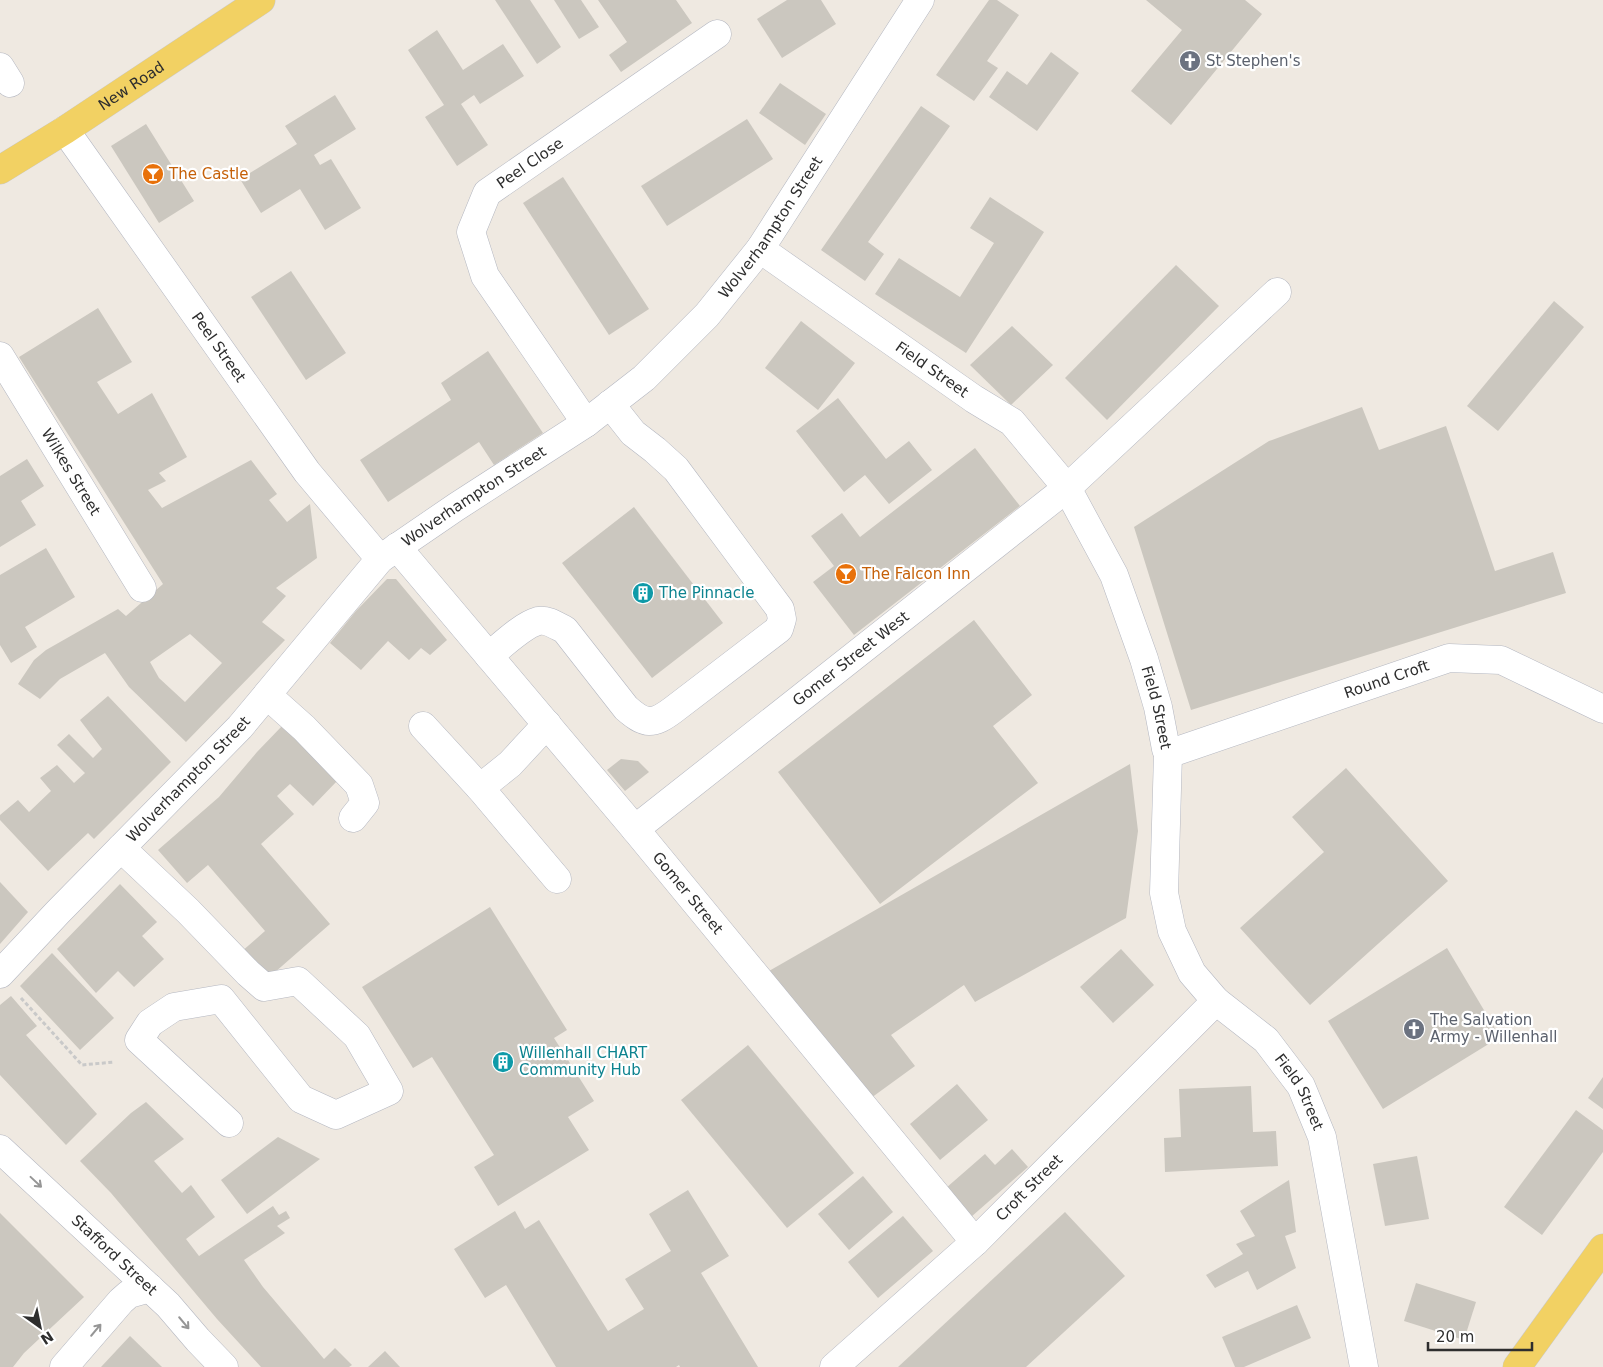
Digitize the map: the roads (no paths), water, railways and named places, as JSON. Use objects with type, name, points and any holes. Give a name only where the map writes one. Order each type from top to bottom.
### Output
[{"type":"main road","name":"New Road","points":[[0,170],[65,130],[261,0]]},
{"type":"main road","points":[[1516,1367],[1603,1248]]},
{"type":"street","name":"Wolverhampton Street","points":[[0,974],[58,912],[240,727],[389,553],[456,506],[586,423],[644,378],[707,315],[760,249],[920,0]]},
{"type":"street","name":"Peel Close","points":[[586,423],[485,276],[471,232],[487,193],[717,34]]},
{"type":"street","name":"Peel Street","points":[[65,130],[307,472],[389,553]]},
{"type":"street","name":"Field Street","points":[[760,249],[974,399],[1012,422],[1067,488],[1114,575],[1144,659],[1158,707],[1168,754],[1164,893],[1172,931],[1192,973],[1216,1001],[1266,1040],[1301,1086],[1322,1138],[1364,1367]]},
{"type":"street","name":"Gomer Street West","points":[[636,829],[1067,488],[1277,292]]},
{"type":"street","name":"Wilkes Street","points":[[0,356],[142,588]]},
{"type":"street","points":[[489,656],[513,635],[539,621],[553,623],[565,630],[626,708],[637,718],[651,722],[661,719],[779,629],[782,619],[780,609],[676,469],[633,433],[610,404]]},
{"type":"street","name":"Gomer Street","points":[[389,553],[489,656],[547,724],[636,829],[975,1242]]},
{"type":"street","name":"Round Croft","points":[[1168,754],[1448,658],[1501,660],[1603,709]]},
{"type":"street","points":[[267,694],[304,728],[359,785],[365,803],[353,818]]},
{"type":"street","points":[[480,788],[510,764],[547,724]]},
{"type":"street","points":[[423,726],[480,788],[557,879]]},
{"type":"street","points":[[121,848],[188,911],[264,987],[298,981],[357,1036],[389,1092],[336,1115],[300,1099],[221,999],[174,1007],[150,1023],[139,1040],[230,1123]]},
{"type":"street","name":"Croft Street","points":[[834,1367],[975,1242],[1216,1001]]},
{"type":"street","name":"Stafford Street","points":[[0,1149],[168,1305],[224,1367]]},
{"type":"street","points":[[64,1367],[121,1301],[129,1294],[150,1288]]},
{"type":"place","name":"St Stephen's","points":[[1190,61]]},
{"type":"place","name":"The Castle","points":[[153,174]]},
{"type":"place","name":"The Falcon Inn","points":[[846,574]]},
{"type":"place","name":"The Pinnacle","points":[[643,593]]},
{"type":"place","name":"The Salvation Army - Willenhall","points":[[1414,1029]]},
{"type":"place","name":"Willenhall CHART Community Hub","points":[[503,1062]]}]
